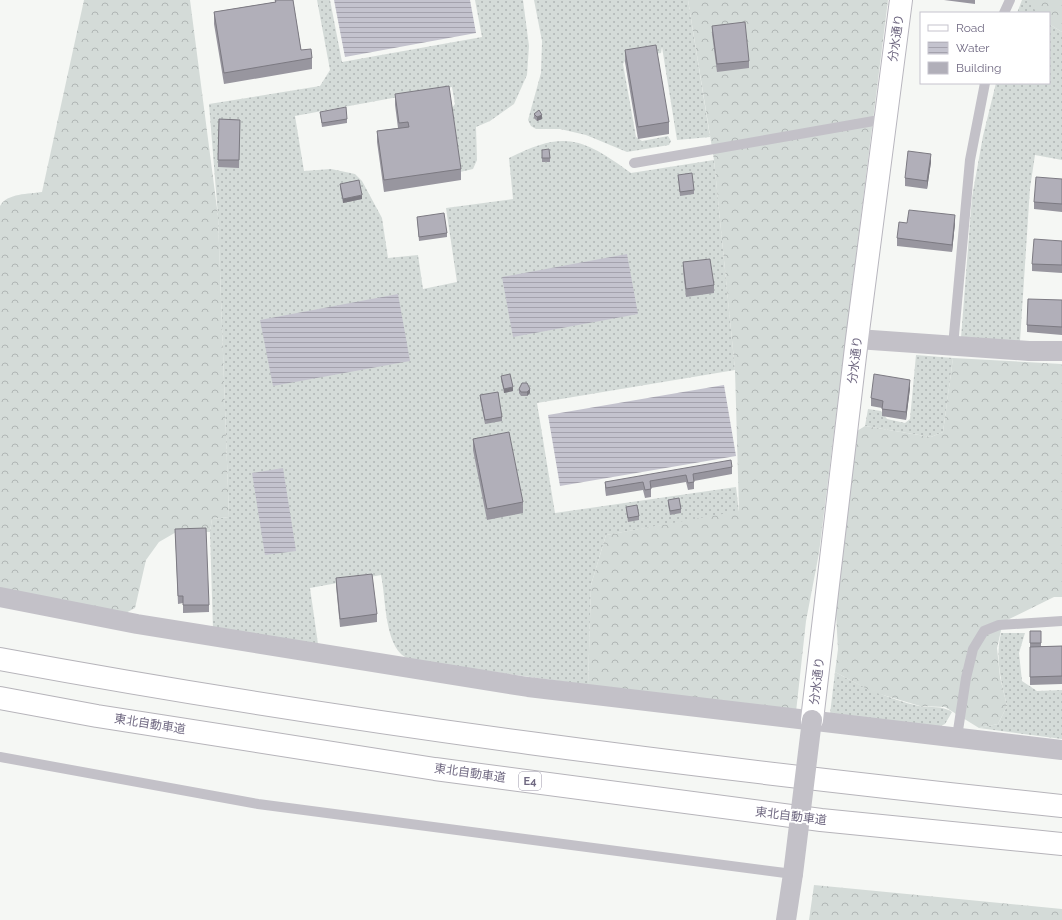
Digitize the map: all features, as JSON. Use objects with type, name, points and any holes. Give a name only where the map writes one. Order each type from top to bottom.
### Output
[{"type":"main road","name":"分水通り","points":[[812,720],[885,119],[902,0]]},
{"type":"main road","points":[[0,659],[112,680],[444,731],[828,782],[1062,806]]},
{"type":"main road","name":"東北自動車道","points":[[0,698],[97,716],[443,770],[821,820],[1062,844]]},
{"type":"street","points":[[858,339],[1029,351],[1062,351]]},
{"type":"street","points":[[0,597],[137,624],[528,687],[1062,750]]},
{"type":"street","points":[[786,920],[812,720]]},
{"type":"lane","points":[[1004,12],[1010,0]]},
{"type":"lane","points":[[953,346],[970,160],[985,84]]},
{"type":"lane","points":[[634,163],[885,119]]},
{"type":"lane","points":[[957,737],[966,678],[974,648],[984,631],[1000,625],[1062,621]]},
{"type":"lane","points":[[0,757],[258,804],[793,874]]},
{"type":"green space","points":[[84,0],[190,0],[218,216],[229,517],[212,519],[210,532],[178,531],[159,542],[146,560],[135,608],[122,615],[0,591],[0,206],[3,202],[13,196],[42,192]]},
{"type":"green space","points":[[317,0],[330,0],[342,62],[482,37],[475,0],[523,0],[529,46],[527,75],[514,104],[490,121],[476,127],[477,160],[473,169],[460,172],[450,110],[455,104],[452,87],[295,116],[304,171],[331,169],[355,174],[362,181],[382,218],[388,258],[418,255],[423,289],[457,282],[446,208],[513,199],[509,158],[528,149],[559,141],[586,145],[614,161],[631,173],[714,160],[735,370],[537,403],[555,513],[736,487],[739,512],[606,535],[591,585],[588,685],[429,663],[405,657],[398,651],[389,631],[381,575],[310,588],[318,644],[213,630],[210,532],[212,519],[229,517],[218,216],[209,104],[320,86],[330,70]]},
{"type":"green space","points":[[534,0],[688,0],[710,137],[677,140],[662,47],[661,53],[627,58],[623,64],[636,137],[642,141],[668,136],[671,141],[669,145],[627,152],[586,135],[560,129],[536,129],[531,126],[528,120],[541,73],[542,41]]},
{"type":"green space","points":[[688,0],[888,0],[819,553],[806,621],[796,712],[588,685],[591,585],[606,535],[739,511],[735,370],[714,160]]},
{"type":"green space","points":[[1022,0],[1030,0],[1037,12],[1017,12]]},
{"type":"green space","points":[[1028,0],[1062,0],[1062,32],[1050,25],[1050,12],[1036,12]]},
{"type":"green space","points":[[1050,25],[1062,32],[1062,160],[1035,155],[1030,188],[1020,341],[961,338],[972,197],[983,136],[996,84],[1050,84]]},
{"type":"green space","points":[[916,355],[953,358],[943,432],[931,437],[865,426],[868,409],[881,411],[887,419],[905,423],[910,419]]},
{"type":"green space","points":[[953,358],[1062,364],[1062,597],[1054,597],[1003,622],[997,648],[1000,677],[1007,706],[998,724],[979,728],[945,707],[920,706],[873,692],[835,672],[838,649],[835,597],[857,431],[865,426],[931,437],[943,432]]},
{"type":"green space","points":[[1001,633],[1025,633],[1019,653],[1022,681],[1037,691],[1062,690],[1062,739],[979,728],[998,724],[1007,706],[1001,679],[999,660],[999,642]]},
{"type":"green space","points":[[835,672],[866,688],[897,700],[919,706],[944,708],[952,712],[945,724],[936,728],[830,714]]},
{"type":"green space","points":[[814,885],[1062,909],[1062,920],[809,920]]},
{"type":"water","points":[[334,0],[470,0],[476,33],[345,57]]},
{"type":"water","points":[[627,254],[638,314],[513,337],[502,277]]},
{"type":"water","points":[[398,294],[410,361],[273,386],[260,320]]},
{"type":"water","points":[[724,385],[736,456],[560,486],[548,415]]},
{"type":"water","points":[[283,468],[296,551],[265,555],[252,473]]},
{"type":"building","points":[[275,0],[293,0],[301,50],[311,49],[312,58],[224,73],[214,12],[276,2]]},
{"type":"building","points":[[745,22],[749,61],[717,64],[712,26]]},
{"type":"building","points":[[656,45],[669,122],[638,127],[625,50]]},
{"type":"building","points":[[449,86],[461,169],[384,180],[377,131],[409,127],[408,122],[399,123],[395,94]]},
{"type":"building","points":[[346,107],[347,119],[322,123],[320,112]]},
{"type":"building","points":[[539,110],[542,115],[537,117],[534,114]]},
{"type":"building","points":[[219,119],[240,120],[239,160],[218,160]]},
{"type":"building","points":[[549,149],[550,158],[542,158],[542,150]]},
{"type":"building","points":[[908,151],[931,154],[927,181],[905,178]]},
{"type":"building","points":[[692,173],[694,190],[680,192],[678,175]]},
{"type":"building","points":[[1036,177],[1062,179],[1062,204],[1034,202]]},
{"type":"building","points":[[359,180],[362,195],[343,199],[340,184]]},
{"type":"building","points":[[909,210],[955,215],[952,245],[897,238],[899,222],[907,223]]},
{"type":"building","points":[[444,213],[447,233],[419,237],[417,217]]},
{"type":"building","points":[[1034,239],[1062,241],[1062,265],[1032,264]]},
{"type":"building","points":[[710,259],[714,285],[686,289],[683,262]]},
{"type":"building","points":[[1028,299],[1062,300],[1062,327],[1027,325]]},
{"type":"building","points":[[510,374],[513,387],[504,389],[501,376]]},
{"type":"building","points":[[874,374],[910,380],[906,412],[882,409],[883,401],[871,398]]},
{"type":"building","points":[[522,383],[527,383],[530,389],[527,392],[521,392],[519,389]]},
{"type":"building","points":[[498,392],[502,417],[485,420],[480,395]]},
{"type":"building","points":[[509,432],[523,502],[487,509],[473,439]]},
{"type":"building","points":[[731,460],[732,467],[693,474],[694,482],[688,483],[686,475],[650,481],[651,489],[645,490],[643,482],[606,488],[605,482]]},
{"type":"building","points":[[679,498],[681,509],[670,511],[668,500]]},
{"type":"building","points":[[637,505],[639,516],[628,518],[626,507]]},
{"type":"building","points":[[206,528],[209,605],[183,605],[183,596],[178,596],[175,529]]},
{"type":"building","points":[[372,574],[377,614],[340,619],[336,578]]},
{"type":"building","points":[[1030,631],[1041,631],[1041,643],[1030,643]]},
{"type":"building","points":[[1062,646],[1062,676],[1030,677],[1030,647]]}]
